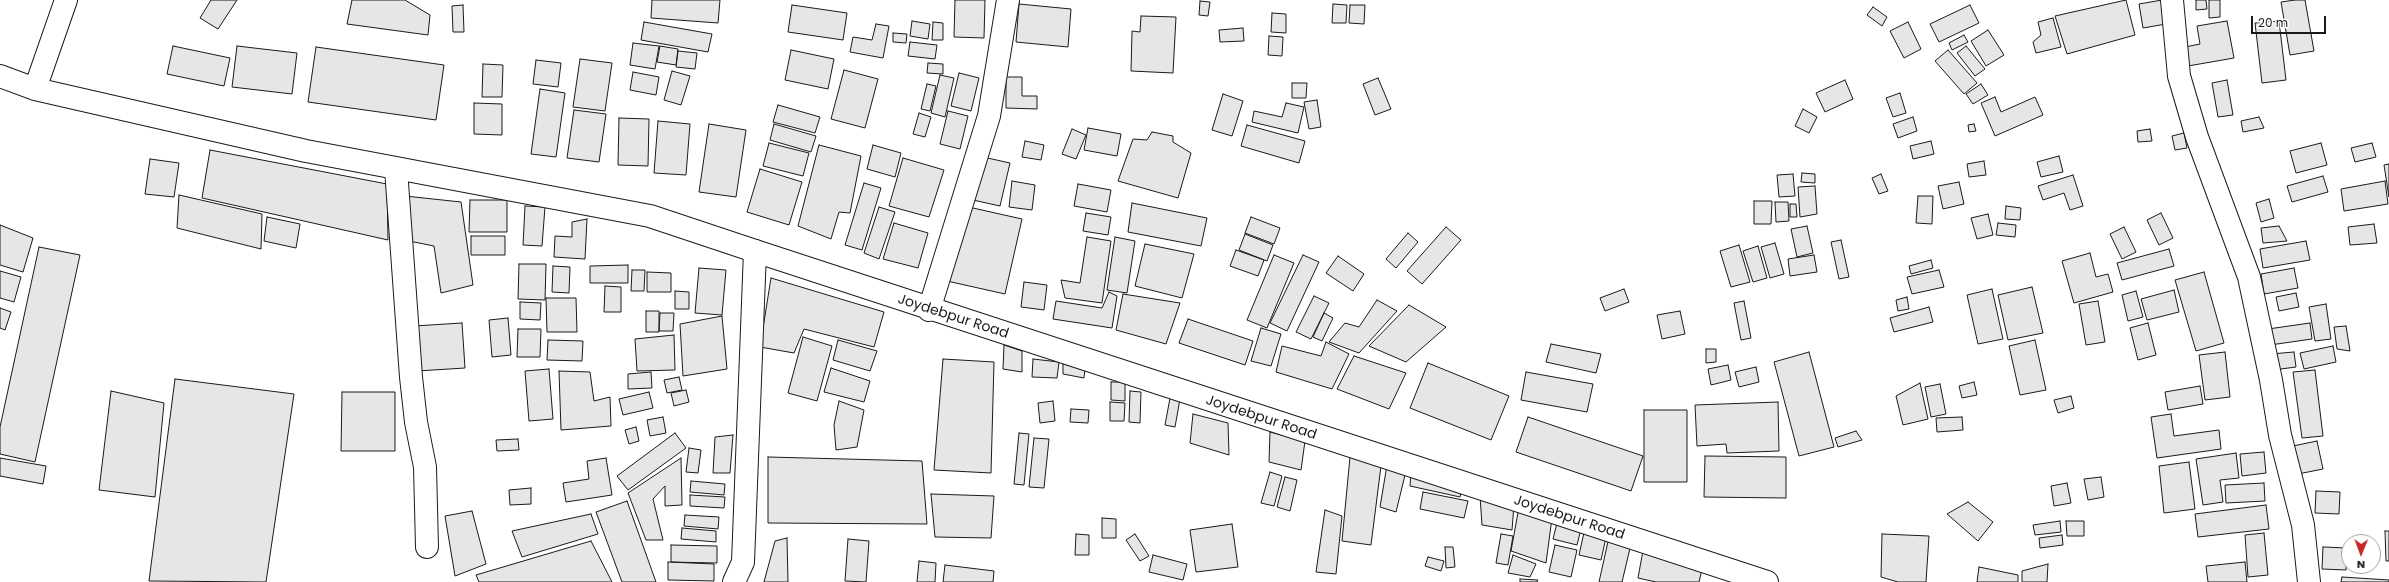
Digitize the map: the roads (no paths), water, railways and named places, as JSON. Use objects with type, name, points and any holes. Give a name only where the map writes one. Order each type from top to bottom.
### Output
[{"type":"street","points":[[34,89],[66,0]]},
{"type":"street","points":[[928,310],[989,116],[1008,0]]},
{"type":"street","points":[[2172,0],[2179,76],[2197,137],[2249,277],[2271,380],[2280,434],[2303,526],[2310,582]]},
{"type":"street","name":"Joydebpur Road","points":[[0,76],[34,89],[396,169],[650,216],[928,310],[1767,582]]},
{"type":"street","points":[[396,169],[411,377],[416,422],[425,467],[427,546]]},
{"type":"street","points":[[734,582],[743,562],[756,251]]}]
